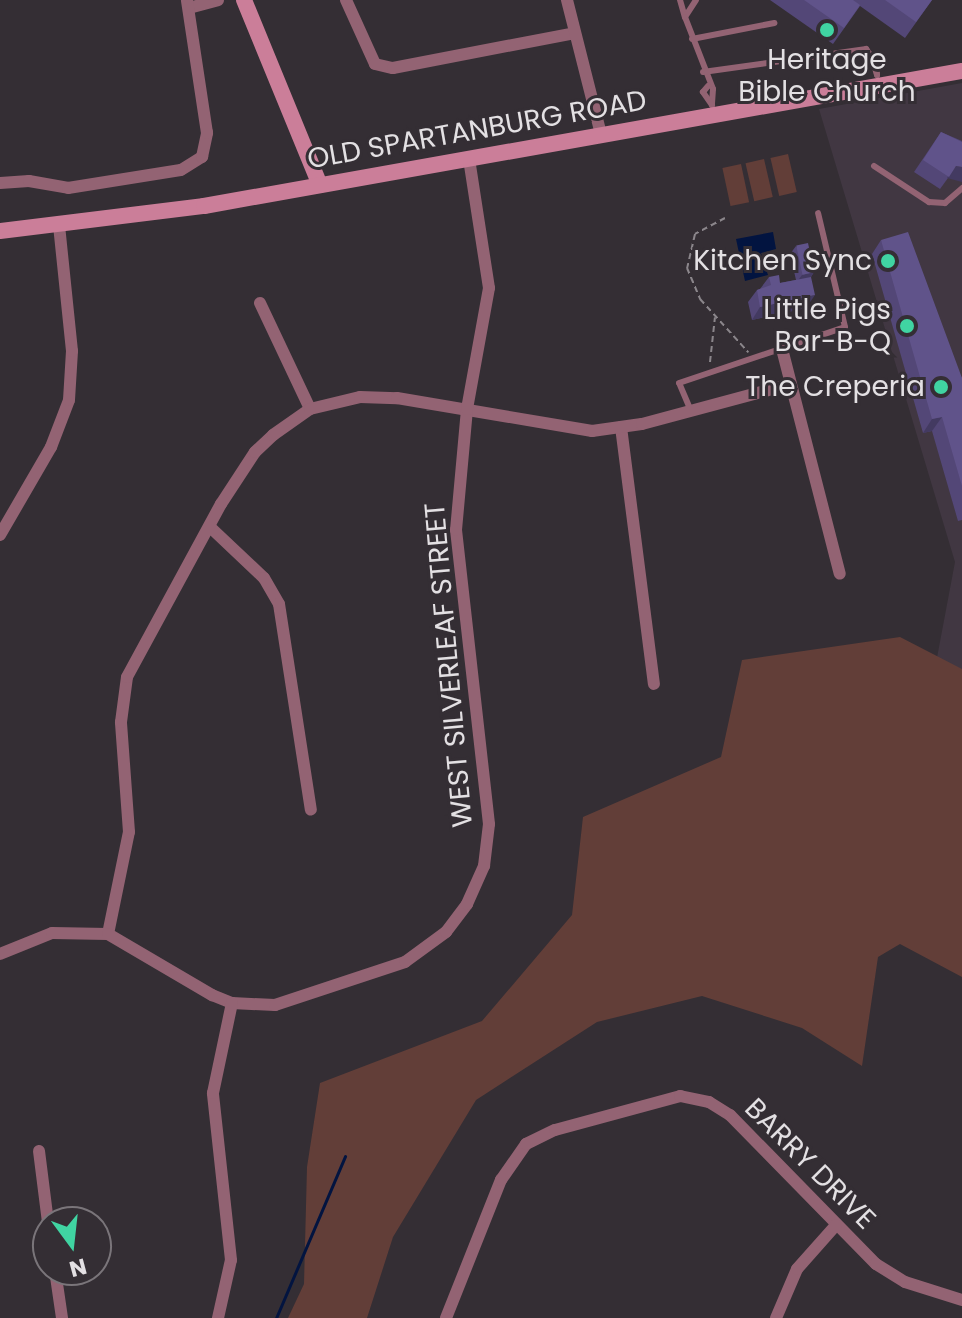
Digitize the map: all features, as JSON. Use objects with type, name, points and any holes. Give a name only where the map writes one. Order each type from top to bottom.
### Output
[{"type":"street","points":[[0,183],[29,181],[68,188],[181,170],[202,157],[207,133],[188,4],[218,0]]},
{"type":"street","points":[[244,0],[320,185]]},
{"type":"street","points":[[346,0],[375,64],[393,68],[575,33]]},
{"type":"street","points":[[567,0],[601,134]]},
{"type":"street","name":"OLD SPARTANBURG ROAD","points":[[0,231],[59,226],[320,185],[878,80],[962,71]]},
{"type":"street","name":"WEST SILVERLEAF STREET","points":[[108,934],[232,1003],[289,1003],[405,962],[446,932],[480,878],[488,809],[456,530],[467,409],[489,288],[469,159]]},
{"type":"street","points":[[0,535],[51,447],[69,400],[72,351],[59,226]]},
{"type":"street","points":[[260,303],[310,409]]},
{"type":"street","points":[[781,345],[840,574]]},
{"type":"street","points":[[0,954],[52,933],[108,934],[129,832],[123,690],[136,657],[255,452],[310,409],[376,397],[467,409],[570,430],[621,427],[791,384]]},
{"type":"street","points":[[621,427],[654,684]]},
{"type":"street","points":[[210,527],[264,578],[279,604],[311,810]]},
{"type":"street","points":[[218,1318],[231,1260],[213,1093],[232,1003]]},
{"type":"street","name":"BARRY DRIVE","points":[[446,1318],[501,1180],[526,1144],[555,1130],[672,1097],[695,1098],[730,1115],[836,1225],[890,1274],[962,1300]]},
{"type":"street","points":[[39,1151],[46,1206]]},
{"type":"street","points":[[776,1318],[797,1269],[836,1225]]},
{"type":"street","points":[[57,1286],[62,1318]]},
{"type":"lane","points":[[680,0],[708,86],[703,92],[713,110]]},
{"type":"lane","points":[[685,17],[696,0]]},
{"type":"lane","points":[[692,39],[774,23]]},
{"type":"lane","points":[[703,72],[866,49],[878,80]]},
{"type":"lane","points":[[874,166],[929,202],[945,203],[962,188]]},
{"type":"lane","points":[[691,411],[679,383],[781,345],[845,327],[818,213]]},
{"type":"path","points":[[725,218],[695,234],[690,244],[691,284],[750,356]]},
{"type":"path","points":[[710,371],[715,316]]},
{"type":"shaded area","points":[[962,83],[962,705],[933,679],[955,562],[819,109]]},
{"type":"shaded area","points":[[788,154],[797,192],[779,196],[770,158]]},
{"type":"shaded area","points":[[764,159],[773,197],[754,201],[745,163]]},
{"type":"shaded area","points":[[741,164],[749,202],[731,206],[722,168]]},
{"type":"shaded area","points":[[900,637],[962,669],[962,977],[900,944],[878,957],[862,1066],[802,1028],[702,996],[597,1022],[476,1100],[393,1237],[367,1318],[288,1318],[304,1284],[307,1167],[320,1083],[482,1021],[572,915],[583,817],[721,757],[742,660]]},
{"type":"water","points":[[773,232],[776,249],[761,253],[768,275],[745,281],[736,239]]},
{"type":"building","points":[[804,0],[853,0],[860,5],[844,28]]},
{"type":"building","points":[[885,0],[932,0],[916,22]]},
{"type":"building","points":[[941,132],[962,142],[962,167],[956,166],[949,177],[923,160]]},
{"type":"building","points":[[908,232],[962,378],[962,486],[942,417],[932,419],[881,240]]},
{"type":"building","points":[[808,243],[814,272],[802,275],[796,245]]},
{"type":"building","points":[[779,275],[780,283],[811,277],[815,295],[760,307],[757,290],[771,285],[769,277]]},
{"type":"waterway","points":[[276,1318],[345,1156]]},
{"type":"place","name":"Heritage Bible Church","points":[[827,30]]},
{"type":"place","name":"Kitchen Sync","points":[[888,261]]},
{"type":"place","name":"Little Pigs Bar-B-Q","points":[[907,326]]},
{"type":"place","name":"The Creperia","points":[[941,387]]}]
